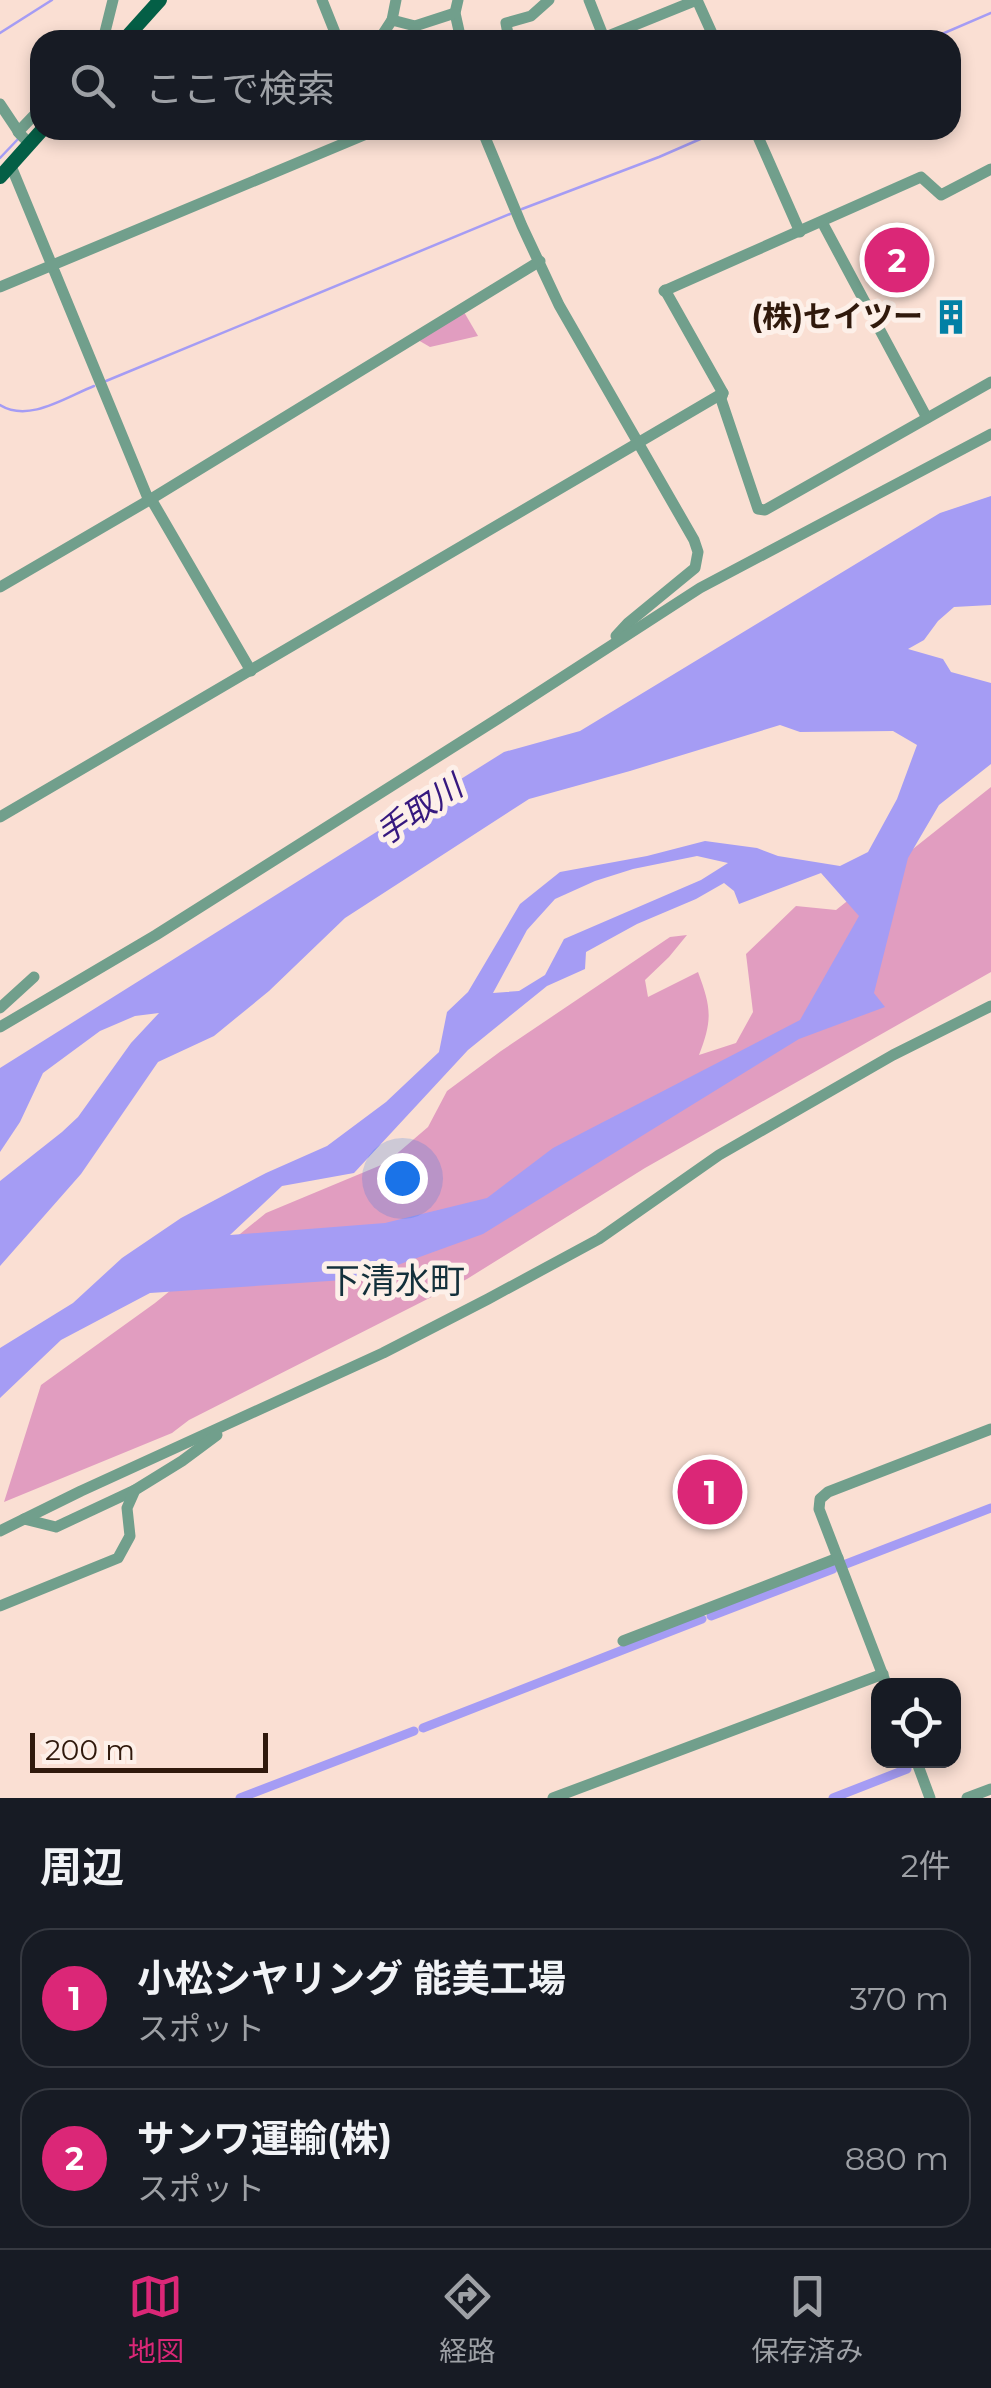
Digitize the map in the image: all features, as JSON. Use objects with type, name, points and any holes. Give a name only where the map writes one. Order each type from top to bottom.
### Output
[{"type":"main road","points":[[133,30],[160,0]]},
{"type":"main road","points":[[6,171],[23,137],[30,134]]},
{"type":"street","points":[[106,30],[113,0]]},
{"type":"street","points":[[322,0],[334,30]]},
{"type":"street","points":[[386,30],[396,0]]},
{"type":"street","points":[[507,30],[506,23],[531,16],[549,0]]},
{"type":"street","points":[[589,0],[598,30]]},
{"type":"street","points":[[623,30],[697,0],[710,30]]},
{"type":"street","points":[[392,20],[415,26],[456,6]]},
{"type":"street","points":[[0,104],[23,137],[30,125]]},
{"type":"street","points":[[0,287],[352,140]]},
{"type":"street","points":[[486,140],[574,333],[694,540],[698,560],[695,568],[628,623],[611,645]]},
{"type":"street","points":[[759,140],[800,232]]},
{"type":"street","points":[[724,393],[664,290],[921,177],[941,196],[991,169]]},
{"type":"street","points":[[6,171],[52,266],[147,496],[251,671]]},
{"type":"street","points":[[822,222],[927,418]]},
{"type":"street","points":[[0,587],[540,261]]},
{"type":"street","points":[[724,393],[720,399],[757,508],[765,510],[991,382]]},
{"type":"street","points":[[0,817],[724,393]]},
{"type":"street","points":[[0,1028],[172,924],[700,588],[991,434]]},
{"type":"street","points":[[0,1008],[34,977]]},
{"type":"street","points":[[0,1531],[384,1354],[599,1239],[720,1155],[893,1055],[991,1006]]},
{"type":"street","points":[[24,1519],[56,1526],[134,1490],[182,1462],[236,1420]]},
{"type":"street","points":[[884,1678],[818,1509],[820,1498],[991,1428]]},
{"type":"street","points":[[0,1606],[118,1558],[130,1536],[127,1508],[134,1490]]},
{"type":"street","points":[[623,1641],[838,1558]]},
{"type":"street","points":[[553,1798],[871,1685]]},
{"type":"street","points":[[919,1768],[930,1798]]},
{"type":"street","points":[[968,1798],[991,1789]]},
{"type":"shaded area","points":[[464,312],[478,336],[430,347],[418,340]]},
{"type":"shaded area","points":[[991,787],[991,972],[645,1168],[467,1279],[189,1420],[172,1433],[4,1502],[41,1385],[155,1303],[266,1213],[386,1163],[428,1127],[447,1091],[670,937],[687,935],[645,980],[648,997],[698,972],[709,1013],[699,1055],[736,1043],[753,1012],[746,954],[796,906],[836,910]]},
{"type":"water","name":"手取川","points":[[991,496],[991,605],[954,607],[924,640],[908,649],[943,659],[951,672],[991,683],[991,764],[939,805],[908,858],[874,993],[885,1007],[799,1039],[483,1234],[359,1279],[150,1293],[61,1340],[0,1398],[0,1348],[73,1303],[122,1258],[181,1218],[327,1146],[386,1102],[439,1052],[447,1012],[468,992],[520,904],[560,872],[705,841],[840,866],[868,852],[897,799],[917,745],[893,731],[800,732],[780,725],[529,799],[345,918],[269,991],[214,1036],[158,1062],[81,1174],[0,1266],[0,1181],[78,1117],[131,1043],[159,1013],[135,1016],[100,1031],[43,1073],[20,1122],[0,1152],[0,1068],[504,752],[580,731],[940,513]],"holes":[[[697,856],[728,863],[701,880],[564,939],[545,975],[519,991],[493,993],[527,930],[555,899],[633,869]],[[821,873],[859,916],[800,1020],[553,1148],[487,1198],[385,1223],[230,1235],[282,1186],[354,1173],[468,1050],[547,986],[585,969],[586,952],[724,883],[734,891],[739,904]]]},
{"type":"waterway","points":[[0,33],[52,0]]},
{"type":"waterway","points":[[951,30],[991,13]]},
{"type":"waterway","points":[[0,158],[19,138]]},
{"type":"waterway","points":[[522,209],[698,140]]},
{"type":"waterway","points":[[106,381],[510,214]]},
{"type":"waterway","points":[[0,405],[11,410],[35,410],[94,386]]},
{"type":"waterway","points":[[846,1564],[991,1508]]},
{"type":"waterway","points":[[711,1616],[833,1569]]},
{"type":"waterway","points":[[423,1728],[702,1619]]},
{"type":"waterway","points":[[240,1798],[414,1731]]},
{"type":"waterway","points":[[833,1798],[907,1769]]},
{"type":"place","name":"サンワ運輸(株)","points":[[897,260]]},
{"type":"place","name":"(株)セイツー","points":[[951,317]]},
{"type":"place","name":"小松シヤリング 能美工場","points":[[710,1492]]},
{"type":"district","name":"下清水町","points":[[395,1281]]}]
